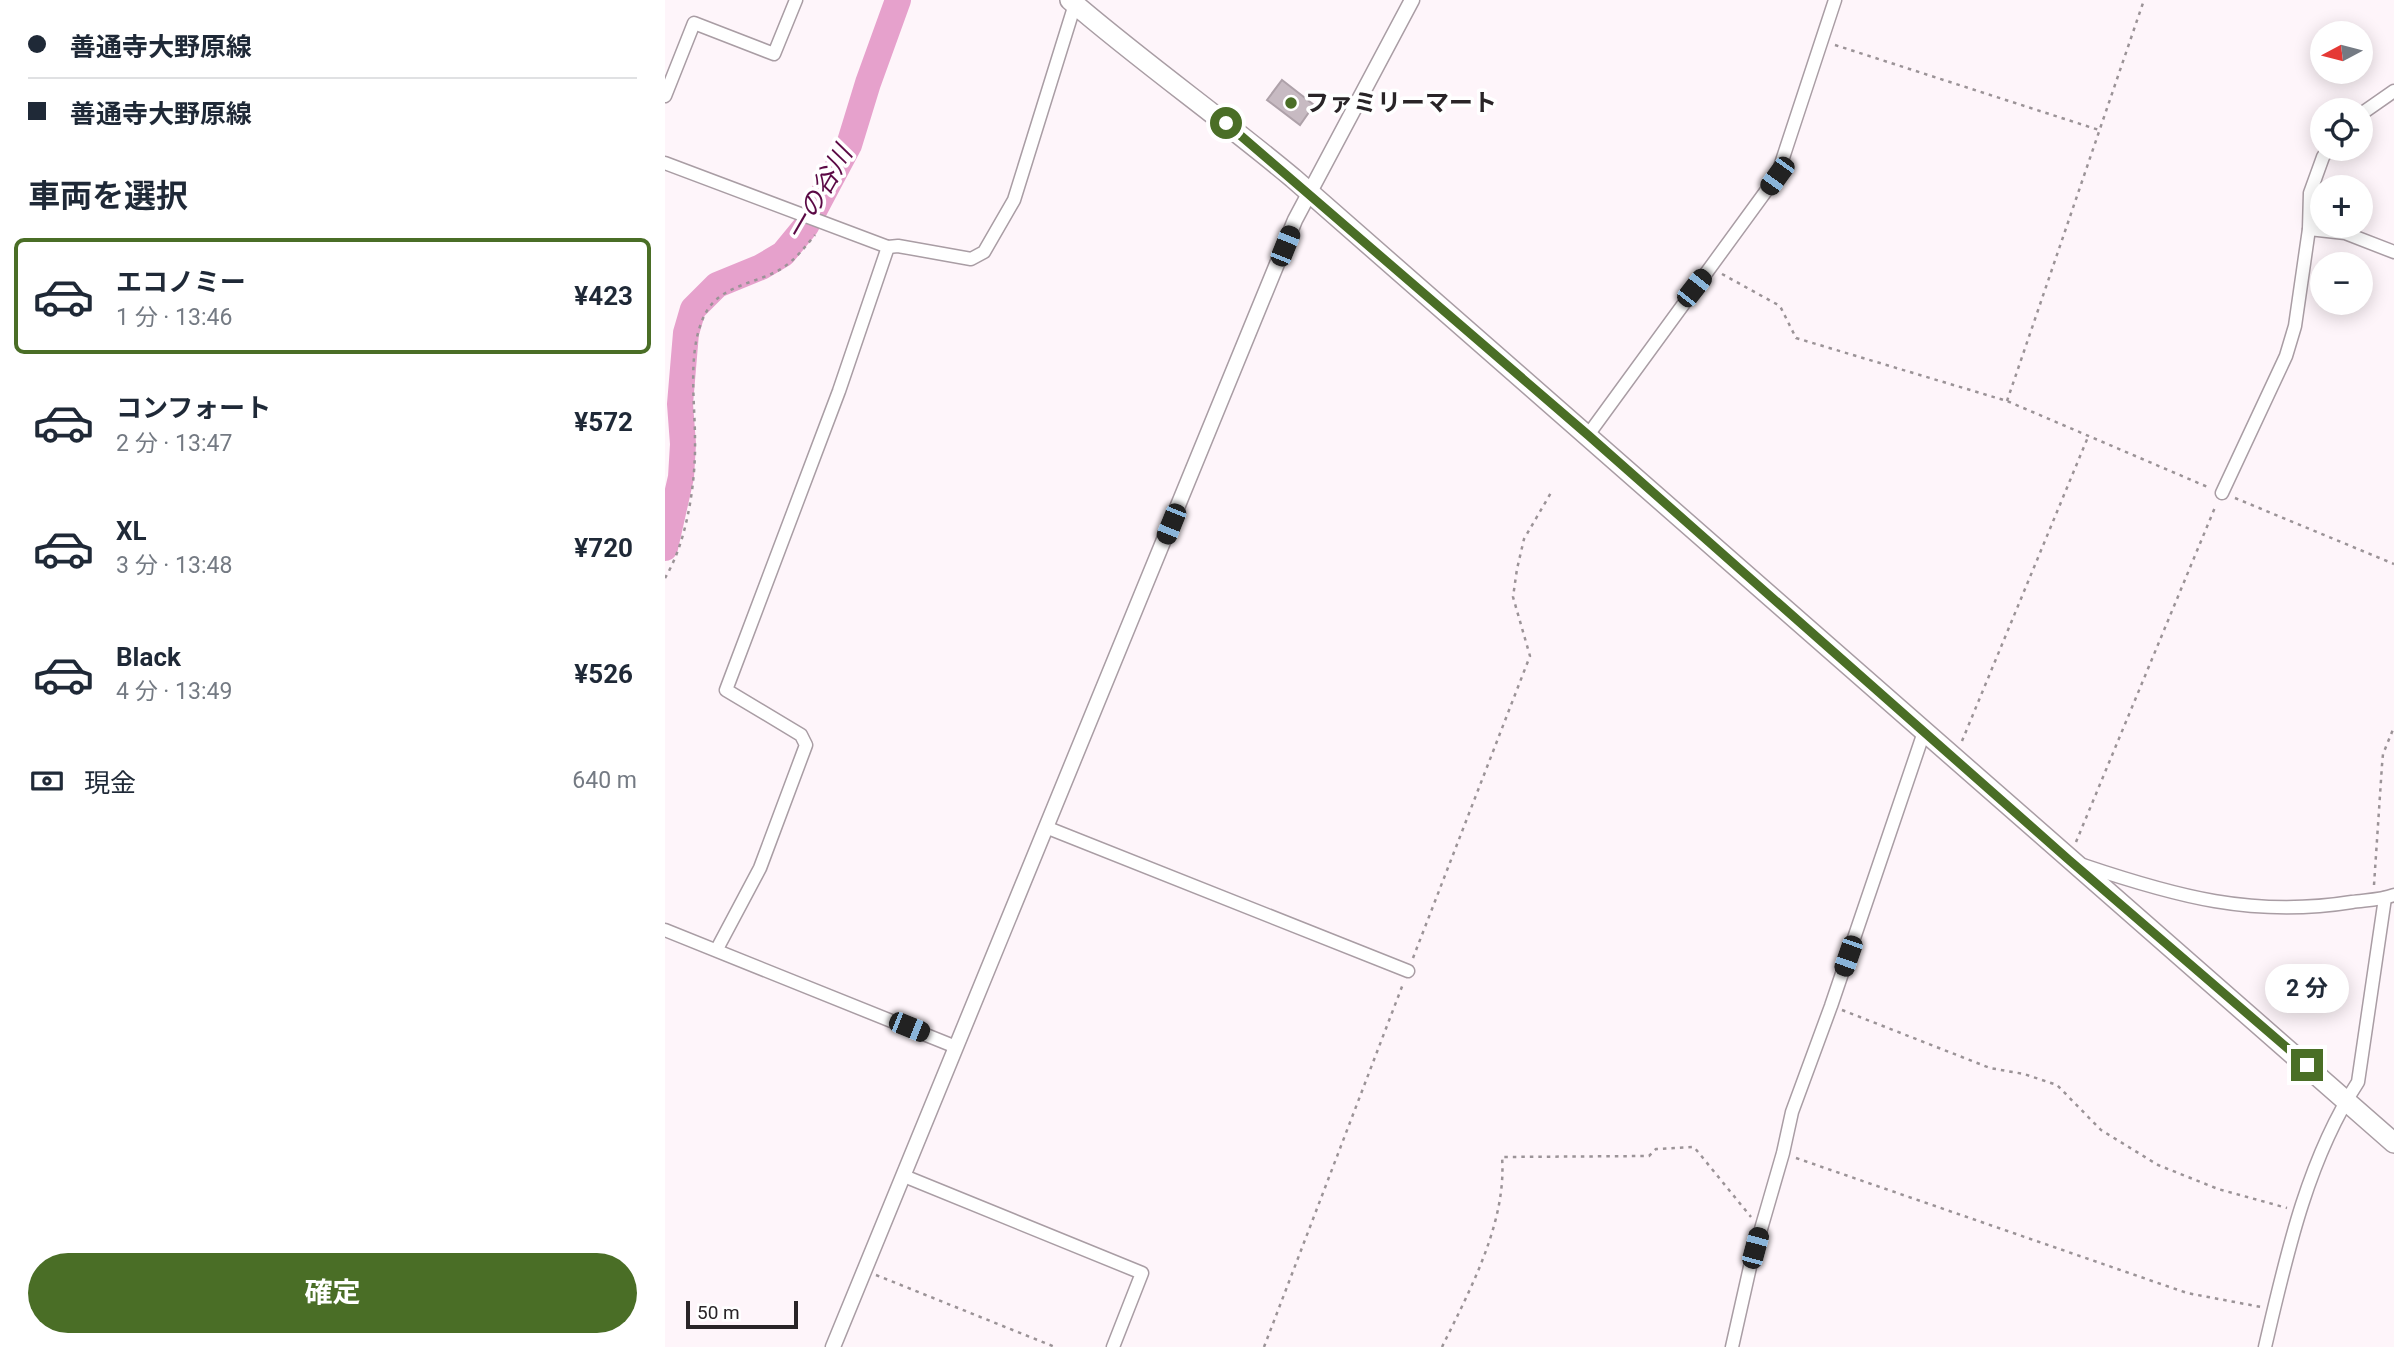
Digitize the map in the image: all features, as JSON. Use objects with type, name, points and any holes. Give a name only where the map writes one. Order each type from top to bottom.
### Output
[{"type":"main road","points":[[1072,2],[1226,123],[1308,192],[2394,1143]]},
{"type":"street","points":[[665,96],[694,23],[774,54],[796,0]]},
{"type":"street","points":[[833,1347],[1308,192],[1412,0]]},
{"type":"street","points":[[1588,435],[1777,176],[1835,0]]},
{"type":"street","points":[[665,163],[888,247],[898,246],[971,259],[984,252],[1014,201],[1072,2]]},
{"type":"street","points":[[2373,106],[2394,91]]},
{"type":"street","points":[[2222,493],[2286,356],[2295,326],[2309,229],[2310,193],[2322,161]]},
{"type":"street","points":[[2309,229],[2345,233],[2394,252]]},
{"type":"street","points":[[717,949],[759,868],[806,745],[801,735],[726,690],[838,391],[888,247]]},
{"type":"street","points":[[1732,1347],[1792,1112],[1924,732]]},
{"type":"street","points":[[1048,828],[1408,971]]},
{"type":"street","points":[[2069,860],[2167,893],[2256,908],[2329,906],[2384,897],[2358,1082],[2312,1175],[2276,1298],[2265,1347]]},
{"type":"street","points":[[665,930],[957,1047]]},
{"type":"street","points":[[904,1176],[1142,1273],[1113,1347]]},
{"type":"path","points":[[2007,401],[2144,0]]},
{"type":"path","points":[[1822,41],[2100,130]]},
{"type":"path","points":[[665,578],[678,551],[695,460],[692,400],[699,326],[717,298],[783,268],[797,257],[821,223]]},
{"type":"path","points":[[1710,267],[1780,306],[1796,338],[2007,401],[2394,564]]},
{"type":"path","points":[[1955,758],[2088,437]]},
{"type":"path","points":[[1264,1347],[1529,656],[1513,597],[1524,539],[1552,491]]},
{"type":"path","points":[[2069,860],[2222,493]]},
{"type":"path","points":[[2384,897],[2382,765],[2383,754],[2394,727]]},
{"type":"path","points":[[1831,1006],[1990,1068],[2024,1074],[2057,1085],[2101,1130],[2158,1165],[2218,1189],[2300,1212]]},
{"type":"path","points":[[1442,1347],[1483,1265],[1504,1180],[1502,1157],[1649,1156],[1656,1149],[1694,1147],[1760,1229]]},
{"type":"path","points":[[1783,1153],[2187,1293],[2260,1308],[2276,1298]]},
{"type":"path","points":[[865,1270],[1055,1347]]},
{"type":"building","name":"ファミリーマート","points":[[1282,80],[1314,105],[1300,125],[1267,100]]},
{"type":"waterway","name":"一の谷川","points":[[665,548],[681,477],[683,444],[680,404],[686,333],[693,309],[717,285],[761,267],[783,254],[806,226],[849,145],[898,0]]},
{"type":"place","name":"ファミリーマート","points":[[1291,103]]},
{"type":"route","points":[[1226,123],[1588,435],[2069,860],[2307,1065]]}]
